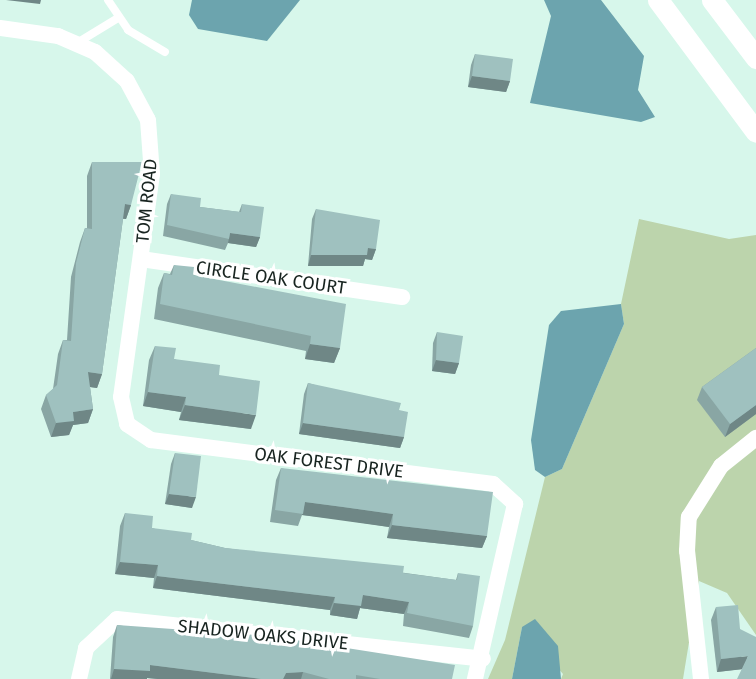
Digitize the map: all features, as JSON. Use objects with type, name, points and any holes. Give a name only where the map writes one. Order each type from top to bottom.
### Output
[{"type":"main road","points":[[658,0],[756,132]]},
{"type":"main road","points":[[712,0],[756,58]]},
{"type":"street","name":"TOM ROAD","points":[[0,28],[77,43],[127,81],[148,120],[152,174],[141,259]]},
{"type":"street","name":"CIRCLE OAK COURT","points":[[141,259],[402,297]]},
{"type":"street","name":"OAK FOREST DRIVE","points":[[141,259],[121,397],[127,424],[151,440],[493,484],[515,504],[483,659],[475,679]]},
{"type":"street","points":[[701,679],[687,551],[689,517],[721,466],[756,438]]},
{"type":"street","name":"SHADOW OAKS DRIVE","points":[[79,679],[86,648],[117,619],[483,659]]},
{"type":"lane","points":[[108,0],[118,18],[165,52]]},
{"type":"lane","points":[[77,43],[118,18]]},
{"type":"green space","points":[[639,219],[729,239],[756,235],[756,635],[727,593],[699,581],[683,679],[561,679],[563,674],[522,627],[512,679],[488,679],[505,640],[545,477],[562,469],[624,324],[621,304]]},
{"type":"water","points":[[192,0],[300,0],[267,41],[198,29],[189,15]]},
{"type":"water","points":[[544,0],[601,0],[644,56],[638,90],[655,117],[641,122],[530,103],[551,16]]},
{"type":"water","points":[[621,304],[624,324],[562,469],[545,477],[535,470],[531,440],[549,325],[561,311]]},
{"type":"water","points":[[535,619],[558,646],[561,679],[512,679],[522,627]]},
{"type":"building","points":[[475,54],[513,59],[510,81],[472,76]]},
{"type":"building","points":[[92,162],[142,162],[131,205],[125,204],[102,374],[88,372],[93,409],[73,412],[74,421],[56,423],[46,395],[57,385],[63,340],[71,341],[76,263],[85,228],[92,229]]},
{"type":"building","points":[[171,194],[201,198],[200,207],[241,212],[242,204],[264,207],[260,237],[230,233],[229,239],[167,225]]},
{"type":"building","points":[[316,209],[380,220],[376,249],[368,248],[367,255],[311,255]]},
{"type":"building","points":[[174,265],[194,267],[193,275],[346,304],[340,348],[310,344],[311,336],[160,304],[164,273],[172,275]]},
{"type":"building","points":[[437,332],[463,336],[459,363],[436,360]]},
{"type":"building","points":[[155,346],[176,348],[174,359],[220,365],[219,375],[260,381],[256,415],[185,405],[186,397],[148,392]]},
{"type":"building","points":[[756,348],[756,405],[730,424],[702,387]]},
{"type":"building","points":[[308,383],[401,403],[399,410],[408,412],[404,437],[303,423]]},
{"type":"building","points":[[175,453],[201,456],[196,497],[169,494]]},
{"type":"building","points":[[281,468],[493,492],[487,536],[392,525],[393,514],[305,502],[303,514],[275,510]]},
{"type":"building","points":[[125,513],[153,516],[152,528],[192,533],[191,540],[225,548],[404,566],[403,573],[457,580],[458,573],[480,576],[473,626],[407,613],[409,602],[363,595],[361,606],[334,603],[335,597],[157,576],[158,565],[120,562]]},
{"type":"building","points":[[738,605],[740,629],[756,637],[756,679],[737,679],[748,656],[721,659],[716,607]]},
{"type":"building","points":[[117,625],[270,636],[455,665],[452,679],[380,679],[356,675],[356,679],[329,679],[303,672],[286,673],[283,679],[261,679],[150,665],[150,671],[114,669]]}]
